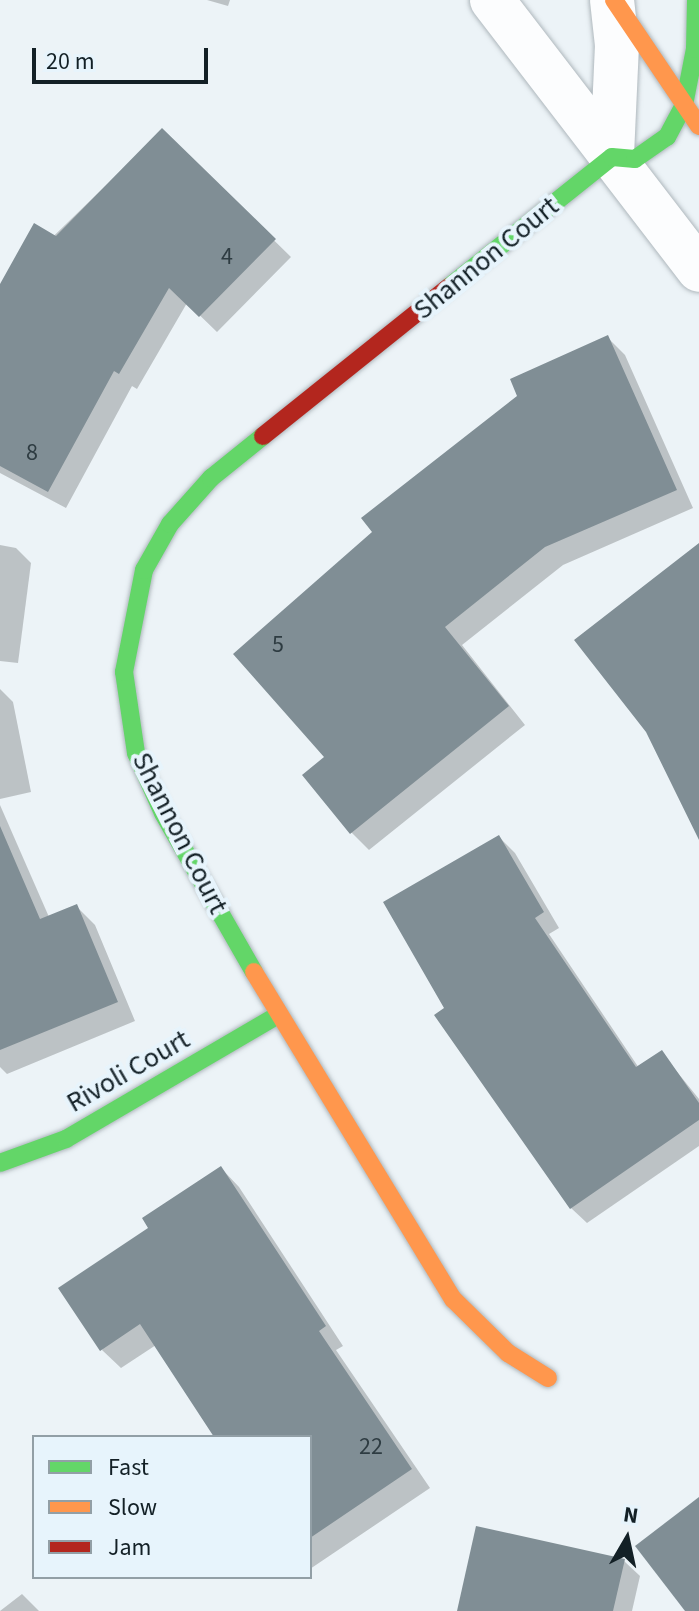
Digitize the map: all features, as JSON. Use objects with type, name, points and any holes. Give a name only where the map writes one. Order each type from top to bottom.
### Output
[{"type":"street","points":[[492,0],[699,270]]},
{"type":"street","points":[[612,157],[617,45],[613,0]]},
{"type":"street","points":[[613,0],[699,126]]},
{"type":"street","name":"Shannon Court","points":[[548,1378],[508,1353],[453,1299],[278,1015],[163,813],[136,753],[126,711],[124,672],[144,570],[170,524],[211,478],[612,157],[635,159],[667,137],[684,105],[695,49],[696,0]]},
{"type":"street","name":"Rivoli Court","points":[[0,1163],[66,1139],[278,1015]]},
{"type":"building","points":[[162,128],[276,239],[199,317],[169,288],[119,374],[114,371],[48,492],[0,466],[0,284],[34,223],[56,236]]},
{"type":"building","points":[[608,335],[677,490],[545,547],[445,627],[509,706],[350,834],[302,775],[324,757],[233,654],[372,532],[361,518],[517,396],[510,379]]},
{"type":"building","points":[[699,543],[699,840],[646,732],[574,640]]},
{"type":"building","points":[[0,826],[40,919],[77,904],[118,1002],[0,1050]]},
{"type":"building","points":[[499,835],[544,912],[535,918],[636,1067],[662,1050],[699,1103],[699,1120],[570,1209],[434,1015],[444,1008],[383,902]]},
{"type":"building","points":[[221,1166],[326,1326],[319,1331],[412,1469],[312,1537],[312,1435],[213,1435],[140,1324],[100,1351],[58,1288],[148,1228],[142,1218]]},
{"type":"building","points":[[699,1497],[699,1611],[685,1611],[635,1546]]},
{"type":"building","points":[[476,1526],[625,1559],[613,1611],[457,1611]]},
{"type":"traffic: fast","points":[[449,287],[612,157],[635,159],[667,137],[684,105],[695,49],[696,0]]},
{"type":"traffic: fast","points":[[254,972],[163,813],[136,753],[124,672],[144,570],[170,524],[211,478],[263,436]]},
{"type":"traffic: fast","points":[[0,1163],[66,1139],[278,1015]]},
{"type":"traffic: slow","points":[[614,0],[699,126]]},
{"type":"traffic: slow","points":[[254,972],[453,1299],[508,1353],[548,1378]]},
{"type":"traffic: jam","points":[[263,436],[449,287]]}]
